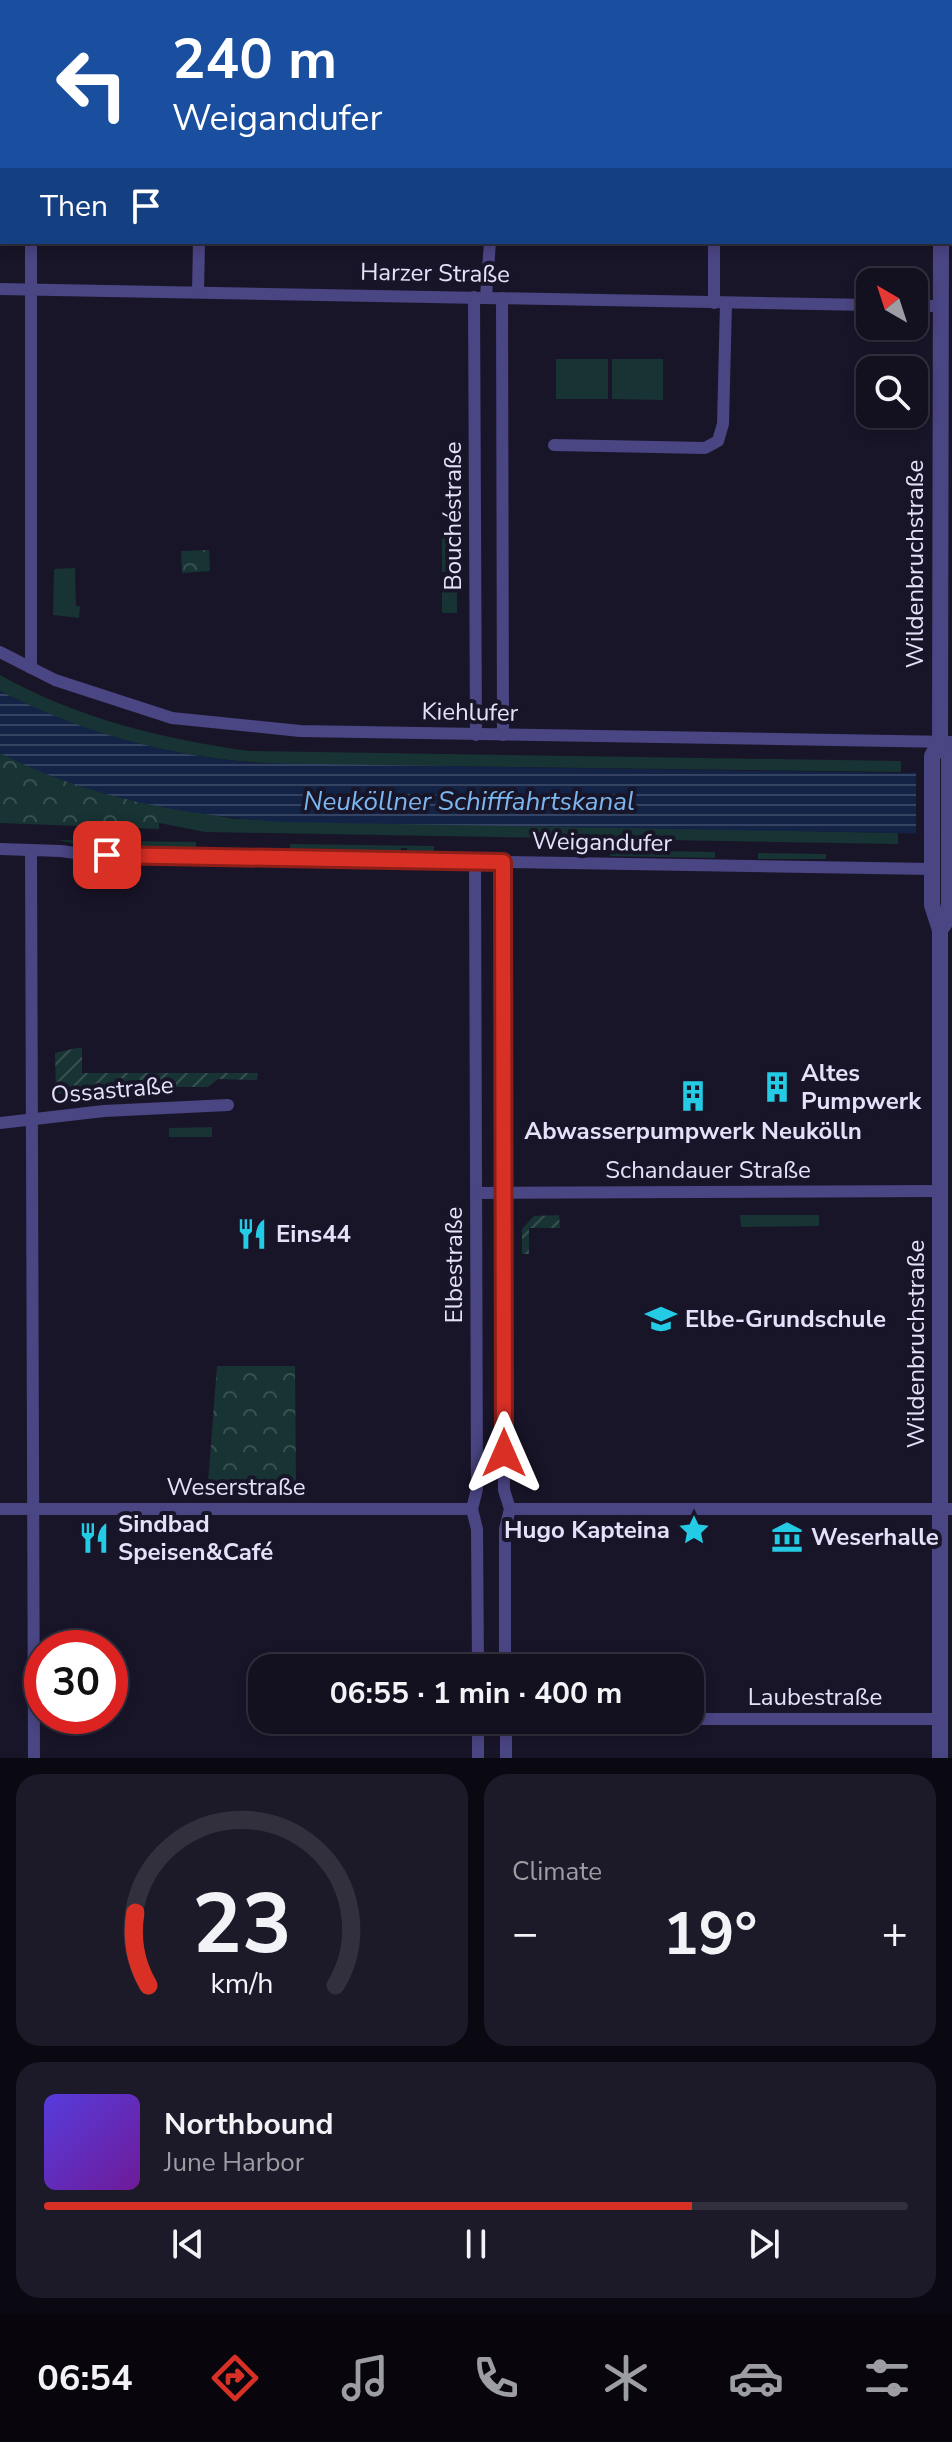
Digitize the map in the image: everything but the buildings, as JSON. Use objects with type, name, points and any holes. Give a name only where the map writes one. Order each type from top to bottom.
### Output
[{"type":"street","points":[[31,244],[31,668]]},
{"type":"street","points":[[198,292],[199,244]]},
{"type":"street","name":"Bouchéstraße","points":[[476,735],[480,297],[490,244]]},
{"type":"street","points":[[554,445],[705,448],[718,441],[723,424],[720,303],[714,244]]},
{"type":"street","name":"Wildenbruchstraße","points":[[940,930],[949,917],[941,834],[941,771],[949,757],[946,742],[946,306],[941,244]]},
{"type":"street","name":"Harzer Straße","points":[[0,289],[856,305]]},
{"type":"street","name":"Bouchéstraße","points":[[502,298],[503,735]]},
{"type":"street","name":"Kiehlufer","points":[[0,652],[55,680],[172,718],[300,731],[946,742]]},
{"type":"street","name":"Wildenbruchstraße","points":[[940,1758],[946,1509],[940,1191],[946,1076],[940,930],[932,905],[932,869],[941,834]]},
{"type":"street","name":"Weigandufer","points":[[0,849],[89,855],[932,869]]},
{"type":"street","points":[[31,850],[34,1758]]},
{"type":"street","name":"Elbestraße","points":[[475,861],[477,1489],[472,1509],[477,1529],[478,1654]]},
{"type":"street","name":"Elbestraße","points":[[503,862],[504,1490],[510,1509],[505,1529],[505,1654]]},
{"type":"street","name":"Ossastraße","points":[[0,1123],[104,1111],[228,1105]]},
{"type":"street","name":"Schandauer Straße","points":[[476,1193],[940,1191]]},
{"type":"street","name":"Weserstraße","points":[[0,1509],[472,1509]]},
{"type":"street","points":[[510,1509],[946,1509]]},
{"type":"street","name":"Laubestraße","points":[[704,1719],[940,1719]]},
{"type":"street","points":[[478,1734],[478,1758]]},
{"type":"street","points":[[506,1734],[506,1758]]},
{"type":"green space","points":[[556,359],[608,359],[608,399],[556,399]]},
{"type":"green space","points":[[612,359],[663,359],[663,400],[612,399]]},
{"type":"green space","points":[[442,536],[456,536],[457,572],[442,572]]},
{"type":"green space","points":[[209,550],[210,571],[182,573],[181,551]]},
{"type":"green space","points":[[75,568],[79,618],[53,615],[54,569]]},
{"type":"green space","points":[[442,577],[457,577],[457,613],[442,613]]},
{"type":"green space","points":[[0,675],[59,703],[121,725],[249,751],[901,761],[901,772],[246,762],[137,743],[67,721],[0,691]]},
{"type":"green space","points":[[0,753],[121,798],[235,819],[898,833],[898,844],[205,832],[144,820]]},
{"type":"green space","points":[[0,753],[84,788],[159,807],[159,829],[0,823]]},
{"type":"green space","points":[[58,840],[196,842],[196,849],[91,847]]},
{"type":"green space","points":[[290,844],[434,846],[434,853],[407,852],[407,848],[401,848],[400,852],[290,850]]},
{"type":"green space","points":[[610,850],[715,852],[715,858],[610,856]]},
{"type":"green space","points":[[758,853],[826,854],[826,859],[758,859]]},
{"type":"green space","points":[[82,1048],[82,1073],[258,1073],[257,1080],[218,1079],[208,1087],[137,1087],[56,1094],[55,1053]]},
{"type":"green space","points":[[212,1127],[212,1137],[169,1137],[169,1128]]},
{"type":"green space","points":[[559,1215],[560,1228],[529,1228],[529,1254],[522,1254],[522,1229],[534,1216]]},
{"type":"green space","points":[[740,1215],[819,1215],[819,1226],[741,1227]]},
{"type":"green space","points":[[217,1366],[295,1366],[296,1485],[206,1485]]},
{"type":"water","name":"Neuköllner Schifffahrtskanal","points":[[0,691],[92,730],[156,748],[255,763],[901,773],[952,771],[952,834],[281,822],[208,815],[102,793],[33,769],[0,753]]},
{"type":"pier","points":[[916,771],[952,771],[952,834],[916,833]]},
{"type":"place","name":"Altes Pumpwerk","points":[[777,1087]]},
{"type":"place","name":"Abwasserpumpwerk Neukölln","points":[[693,1096]]},
{"type":"place","name":"Eins44","points":[[252,1234]]},
{"type":"place","name":"Elbe-Grundschule","points":[[661,1319]]},
{"type":"place","name":"Hugo Kapteina","points":[[694,1530]]},
{"type":"place","name":"Weserhalle","points":[[787,1537]]},
{"type":"place","name":"Sindbad Speisen&Café","points":[[94,1538]]},
{"type":"route","points":[[107,855],[503,862],[504,1453]]}]
